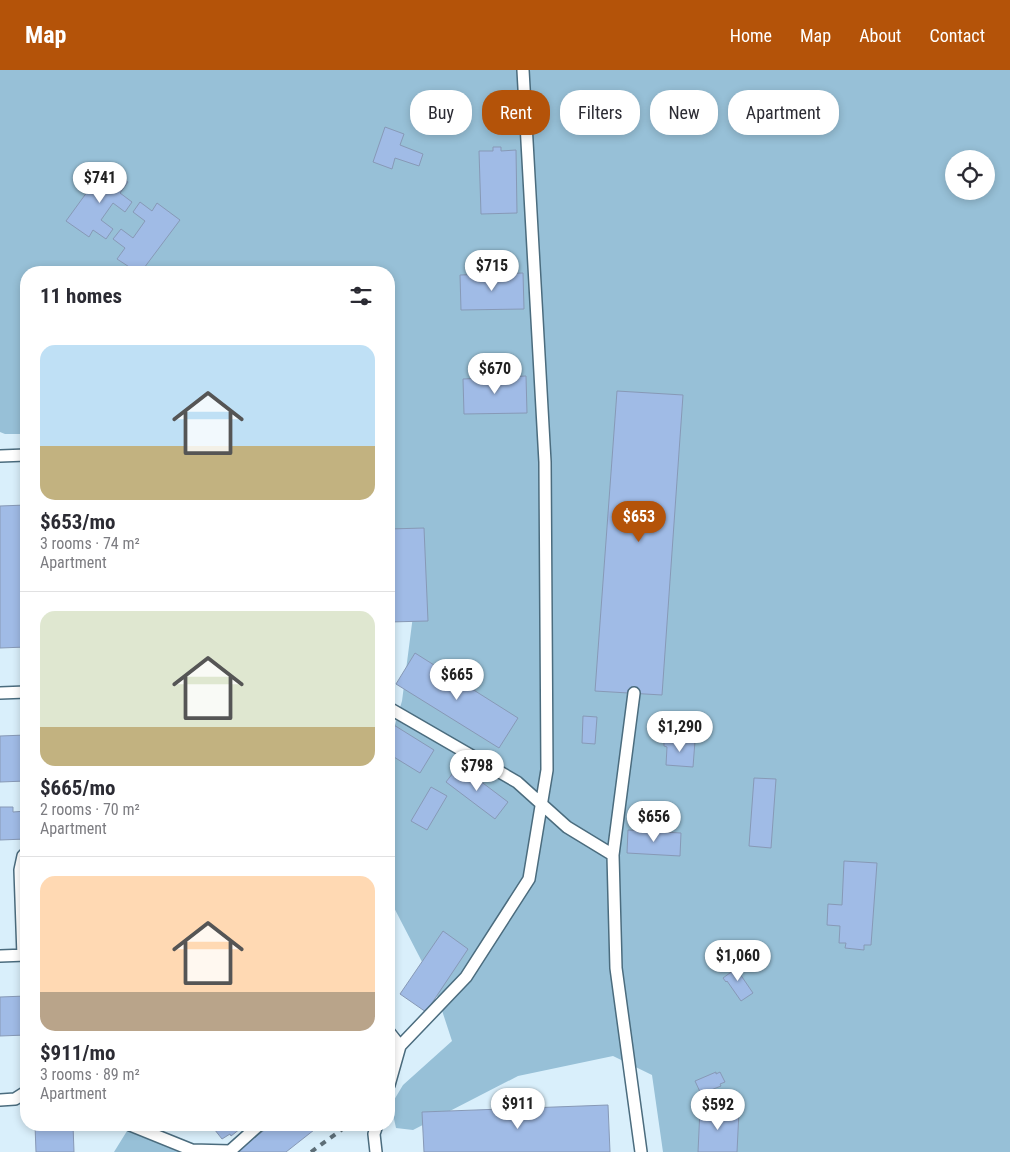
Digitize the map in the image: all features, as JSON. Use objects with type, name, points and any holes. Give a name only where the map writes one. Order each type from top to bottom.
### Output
[{"type":"lane","points":[[395,1061],[400,1046],[466,977],[529,879],[547,770],[545,462],[523,70]]},
{"type":"lane","points":[[0,456],[20,455]]},
{"type":"lane","points":[[0,693],[20,692]]},
{"type":"lane","points":[[634,693],[613,855],[616,968],[641,1152]]},
{"type":"lane","points":[[395,711],[517,782],[568,827],[613,855]]},
{"type":"lane","points":[[0,956],[20,956]]},
{"type":"lane","points":[[395,1040],[400,1046]]},
{"type":"lane","points":[[0,1100],[15,1099],[20,1096]]},
{"type":"lane","points":[[145,1131],[192,1150],[230,1150],[252,1131]]},
{"type":"lane","points":[[375,1131],[376,1152]]},
{"type":"shaded area","points":[[0,70],[1010,70],[1010,1152],[663,1152],[652,1075],[613,1056],[518,1076],[413,1130],[396,1128],[395,1098],[403,1085],[452,1041],[433,983],[395,910],[395,725],[402,701],[414,608],[395,552],[395,266],[20,266],[20,434],[0,432]]},
{"type":"shaded area","points":[[127,1131],[181,1152],[114,1152]]},
{"type":"building","points":[[385,127],[404,134],[400,145],[423,154],[419,166],[395,158],[392,169],[373,162]]},
{"type":"building","points":[[493,147],[501,147],[501,151],[516,150],[517,213],[481,214],[479,151],[493,151]]},
{"type":"building","points":[[106,166],[128,182],[120,193],[132,202],[125,212],[113,203],[101,220],[113,229],[106,239],[93,230],[89,237],[66,221]]},
{"type":"building","points":[[140,202],[152,211],[157,203],[180,220],[146,266],[128,266],[117,259],[125,248],[113,239],[121,229],[133,238],[145,221],[133,212]]},
{"type":"building","points":[[523,273],[524,309],[461,310],[460,275]]},
{"type":"building","points":[[526,376],[527,413],[464,414],[463,379]]},
{"type":"building","points":[[617,391],[683,395],[662,695],[595,691]]},
{"type":"building","points":[[20,505],[20,647],[0,648],[0,506]]},
{"type":"building","points":[[424,528],[428,621],[395,622],[395,529]]},
{"type":"building","points":[[415,653],[518,718],[499,748],[396,684]]},
{"type":"building","points":[[583,716],[597,717],[595,744],[582,743]]},
{"type":"building","points":[[395,726],[434,750],[420,773],[395,758]]},
{"type":"building","points":[[20,735],[20,781],[0,782],[0,736]]},
{"type":"building","points":[[664,739],[695,741],[693,767],[666,765],[667,747],[664,746]]},
{"type":"building","points":[[459,765],[508,802],[495,819],[446,782]]},
{"type":"building","points":[[754,778],[776,779],[771,848],[749,846]]},
{"type":"building","points":[[431,787],[447,796],[427,830],[411,821]]},
{"type":"building","points":[[0,807],[13,807],[13,812],[20,811],[20,839],[0,840]]},
{"type":"building","points":[[628,830],[681,833],[680,856],[627,853]]},
{"type":"building","points":[[844,861],[877,863],[871,945],[864,945],[864,950],[845,948],[846,943],[839,943],[840,926],[827,925],[828,904],[842,905]]},
{"type":"building","points":[[443,931],[468,949],[426,1012],[400,994]]},
{"type":"building","points":[[741,962],[745,968],[740,974],[753,993],[741,1001],[723,978]]},
{"type":"building","points":[[20,996],[20,1035],[0,1036],[0,997]]},
{"type":"building","points":[[716,1072],[716,1074],[720,1072],[725,1082],[720,1084],[721,1086],[701,1094],[695,1081]]},
{"type":"building","points":[[608,1105],[610,1152],[424,1152],[422,1112]]},
{"type":"building","points":[[700,1109],[739,1111],[737,1152],[698,1152]]},
{"type":"building","points":[[35,1131],[73,1131],[74,1152],[36,1152]]},
{"type":"building","points":[[216,1131],[237,1131],[231,1136],[230,1134],[222,1139]]},
{"type":"building","points":[[263,1131],[313,1131],[286,1152],[236,1152]]},
{"type":"railway","points":[[311,1152],[340,1131]]}]
